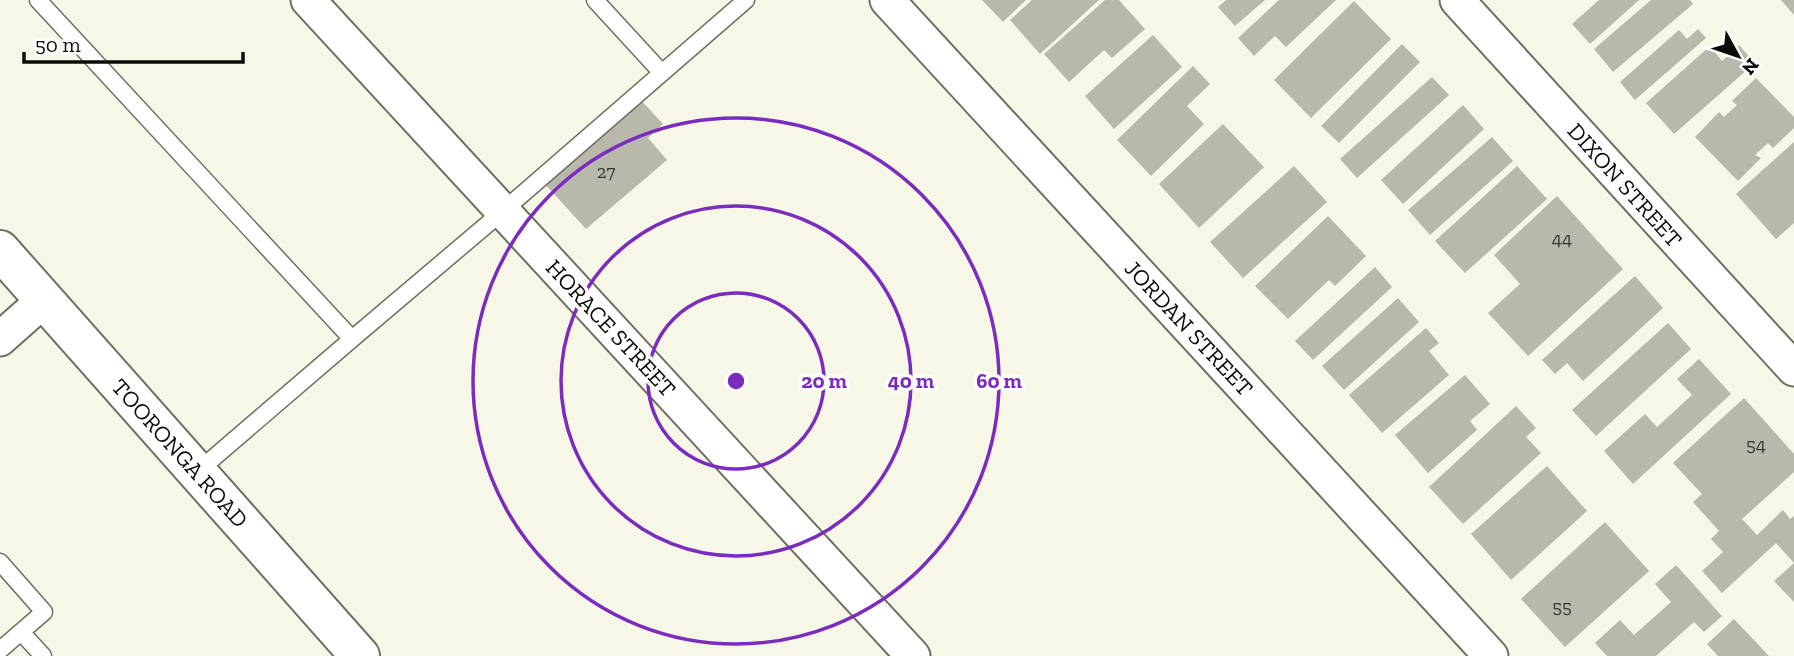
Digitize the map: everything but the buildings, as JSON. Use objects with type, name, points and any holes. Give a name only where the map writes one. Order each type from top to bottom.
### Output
[{"type":"main road","name":"TOORONGA ROAD","points":[[0,250],[353,653]]},
{"type":"street","name":"HORACE STREET","points":[[308,0],[913,656]]},
{"type":"street","name":"JORDAN STREET","points":[[887,0],[1491,656]]},
{"type":"street","name":"DIXON STREET","points":[[1457,0],[1794,369]]},
{"type":"street","points":[[0,339],[44,300]]},
{"type":"lane","points":[[38,0],[352,339]]},
{"type":"lane","points":[[595,0],[662,74]]},
{"type":"lane","points":[[197,472],[746,0]]},
{"type":"lane","points":[[0,562],[44,612],[0,650]]},
{"type":"lane","points":[[21,632],[43,656]]}]
